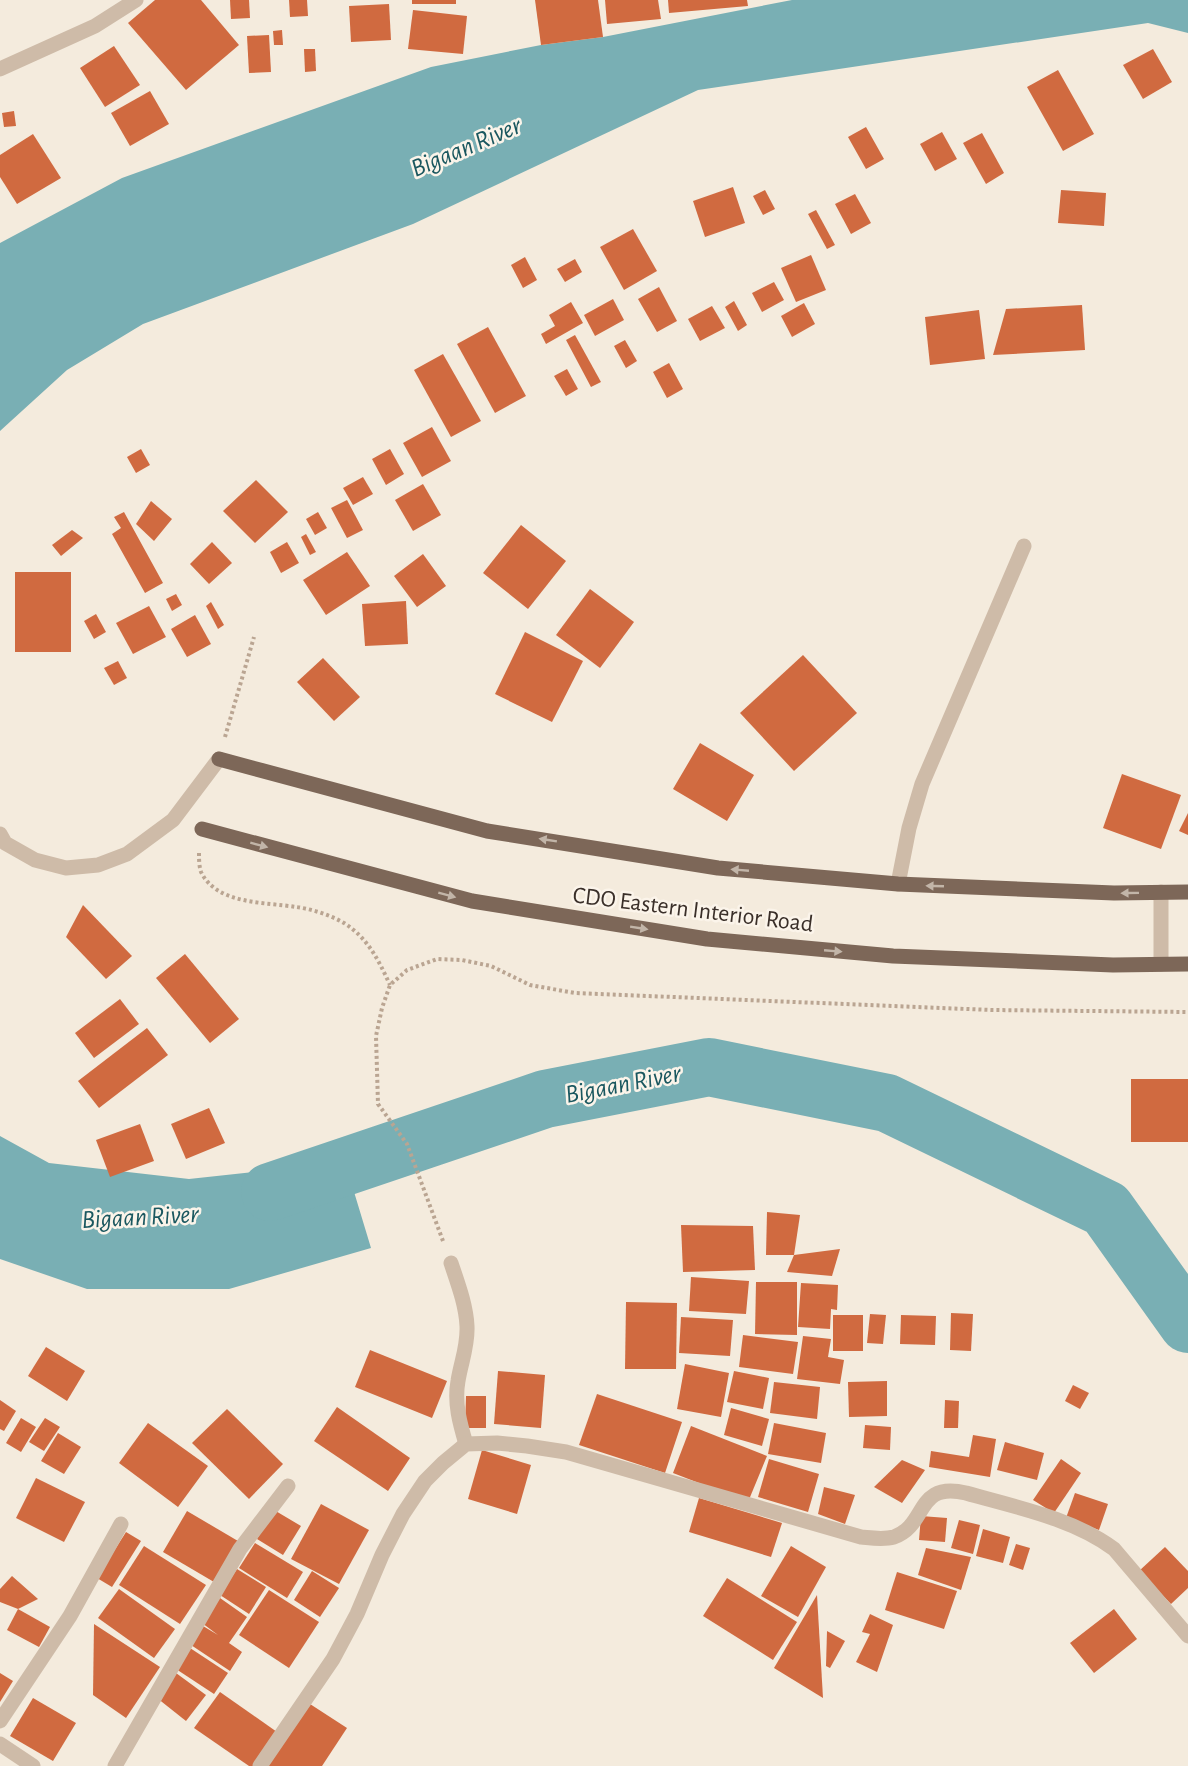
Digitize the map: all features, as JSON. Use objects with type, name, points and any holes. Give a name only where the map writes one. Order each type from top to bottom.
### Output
[{"type":"main road","name":"CDO Eastern Interior Road","points":[[219,759],[487,831],[718,868],[898,884],[1114,893],[1188,892]]},
{"type":"main road","name":"CDO Eastern Interior Road","points":[[202,829],[472,901],[707,939],[893,956],[1113,965],[1188,964]]},
{"type":"street","points":[[2,65],[95,26],[136,0]]},
{"type":"street","points":[[898,884],[909,828],[922,784],[1024,546]]},
{"type":"street","points":[[0,834],[5,843],[35,860],[66,868],[98,865],[127,854],[172,820],[219,759]]},
{"type":"street","points":[[1161,892],[1161,964]]},
{"type":"street","points":[[451,1263],[462,1296],[467,1326],[466,1351],[457,1382],[456,1402],[466,1444]]},
{"type":"street","points":[[260,1766],[333,1659],[357,1614],[382,1555],[403,1514],[425,1481],[466,1444],[497,1443],[566,1452],[861,1537],[879,1539],[895,1537],[906,1530],[932,1497],[941,1491],[966,1493],[1051,1518],[1102,1540],[1114,1549],[1188,1636]]},
{"type":"street","points":[[115,1766],[240,1549],[288,1486]]},
{"type":"street","points":[[0,1721],[70,1616],[121,1524]]},
{"type":"street","points":[[0,1744],[33,1766]]},
{"type":"path","points":[[219,759],[254,637]]},
{"type":"path","points":[[202,829],[199,849],[200,870],[208,882],[225,894],[247,901],[299,907],[322,913],[344,923],[362,938],[376,955],[390,985]]},
{"type":"path","points":[[451,1263],[407,1144],[378,1104],[376,1036],[390,985],[407,970],[436,959],[462,960],[491,966],[530,985],[575,993],[991,1010],[1188,1012]]},
{"type":"water","points":[[792,0],[1188,0],[1188,33],[1148,23],[698,90],[413,224],[143,324],[67,370],[0,431],[0,243],[122,178],[431,67],[541,45],[603,37]]},
{"type":"water","points":[[0,1136],[49,1163],[189,1179],[345,1162],[371,1248],[229,1289],[87,1289],[0,1259]]},
{"type":"building","points":[[155,0],[201,0],[239,45],[186,90],[128,23]]},
{"type":"building","points":[[230,0],[249,0],[250,18],[231,19]]},
{"type":"building","points":[[289,0],[307,0],[308,16],[290,17]]},
{"type":"building","points":[[412,0],[456,0],[456,4],[412,4]]},
{"type":"building","points":[[535,0],[598,0],[603,37],[541,45]]},
{"type":"building","points":[[605,0],[658,0],[661,19],[607,24]]},
{"type":"building","points":[[668,0],[747,0],[748,6],[669,13]]},
{"type":"building","points":[[389,4],[391,40],[351,42],[349,6]]},
{"type":"building","points":[[413,10],[467,16],[463,54],[408,49]]},
{"type":"building","points":[[282,30],[283,45],[274,45],[273,31]]},
{"type":"building","points":[[269,35],[271,72],[249,73],[247,36]]},
{"type":"building","points":[[114,46],[140,85],[105,107],[80,68]]},
{"type":"building","points":[[304,49],[315,49],[316,71],[305,72]]},
{"type":"building","points":[[1153,49],[1172,82],[1143,99],[1123,65]]},
{"type":"building","points":[[1058,70],[1094,134],[1063,151],[1027,87]]},
{"type":"building","points":[[150,91],[169,124],[130,146],[111,113]]},
{"type":"building","points":[[14,111],[16,126],[4,127],[2,113]]},
{"type":"building","points":[[866,127],[884,159],[866,169],[848,137]]},
{"type":"building","points":[[942,132],[957,159],[935,171],[920,144]]},
{"type":"building","points":[[982,133],[1004,173],[986,184],[963,143]]},
{"type":"building","points":[[33,134],[61,178],[17,204],[0,177],[0,155]]},
{"type":"building","points":[[733,187],[745,223],[705,237],[693,201]]},
{"type":"building","points":[[765,190],[775,209],[763,215],[753,196]]},
{"type":"building","points":[[1061,190],[1106,193],[1104,226],[1058,223]]},
{"type":"building","points":[[855,194],[871,223],[851,234],[835,204]]},
{"type":"building","points":[[816,210],[835,245],[827,249],[808,214]]},
{"type":"building","points":[[633,229],[657,271],[624,290],[600,247]]},
{"type":"building","points":[[811,255],[826,290],[796,302],[781,268]]},
{"type":"building","points":[[525,257],[537,280],[523,288],[511,265]]},
{"type":"building","points":[[575,259],[582,272],[565,282],[557,269]]},
{"type":"building","points":[[774,282],[784,300],[762,312],[752,293]]},
{"type":"building","points":[[659,287],[677,321],[657,332],[638,299]]},
{"type":"building","points":[[613,299],[624,320],[595,336],[584,315]]},
{"type":"building","points":[[734,301],[747,325],[738,331],[725,307]]},
{"type":"building","points":[[571,302],[583,323],[546,344],[541,334],[555,326],[549,315]]},
{"type":"building","points":[[804,303],[815,324],[792,337],[781,316]]},
{"type":"building","points":[[1082,305],[1085,350],[993,355],[1006,309]]},
{"type":"building","points":[[712,306],[725,328],[700,341],[688,319]]},
{"type":"building","points":[[979,310],[985,359],[930,365],[925,317]]},
{"type":"building","points":[[488,327],[526,396],[495,413],[457,344]]},
{"type":"building","points":[[575,335],[601,382],[591,387],[566,340]]},
{"type":"building","points":[[625,340],[637,361],[626,368],[614,346]]},
{"type":"building","points":[[443,354],[481,421],[451,437],[414,370]]},
{"type":"building","points":[[669,363],[683,389],[667,398],[653,372]]},
{"type":"building","points":[[567,369],[578,389],[566,396],[554,376]]},
{"type":"building","points":[[432,427],[451,461],[422,477],[403,443]]},
{"type":"building","points":[[141,449],[150,465],[136,473],[127,457]]},
{"type":"building","points":[[390,449],[404,474],[386,485],[372,459]]},
{"type":"building","points":[[363,477],[373,494],[353,505],[343,488]]},
{"type":"building","points":[[256,480],[288,512],[255,543],[223,511]]},
{"type":"building","points":[[423,484],[441,515],[413,531],[395,500]]},
{"type":"building","points":[[347,500],[363,530],[347,538],[331,508]]},
{"type":"building","points":[[151,501],[172,519],[154,541],[136,524]]},
{"type":"building","points":[[124,512],[163,583],[145,593],[112,534],[121,528],[114,517]]},
{"type":"building","points":[[318,512],[327,528],[315,535],[306,519]]},
{"type":"building","points":[[521,525],[566,561],[528,609],[483,573]]},
{"type":"building","points":[[72,530],[83,538],[61,556],[52,545]]},
{"type":"building","points":[[306,534],[316,552],[310,555],[301,537]]},
{"type":"building","points":[[212,542],[232,563],[209,584],[190,564]]},
{"type":"building","points":[[287,542],[299,563],[281,573],[270,552]]},
{"type":"building","points":[[347,552],[370,586],[326,615],[303,580]]},
{"type":"building","points":[[423,554],[446,586],[417,607],[394,576]]},
{"type":"building","points":[[15,572],[71,572],[71,652],[15,652]]},
{"type":"building","points":[[590,589],[634,622],[600,668],[556,635]]},
{"type":"building","points":[[176,594],[182,605],[172,611],[166,599]]},
{"type":"building","points":[[406,601],[408,644],[365,646],[362,604]]},
{"type":"building","points":[[211,602],[224,625],[218,629],[206,606]]},
{"type":"building","points":[[149,606],[166,637],[133,654],[116,623]]},
{"type":"building","points":[[96,614],[106,632],[94,639],[84,621]]},
{"type":"building","points":[[195,615],[211,644],[187,657],[171,629]]},
{"type":"building","points":[[525,632],[583,661],[552,722],[495,694]]},
{"type":"building","points":[[803,655],[857,713],[794,771],[740,713]]},
{"type":"building","points":[[323,658],[360,697],[334,721],[297,682]]},
{"type":"building","points":[[118,661],[127,678],[114,685],[104,668]]},
{"type":"building","points":[[700,743],[754,775],[727,821],[673,789]]},
{"type":"building","points":[[1122,774],[1181,795],[1161,849],[1103,828]]},
{"type":"building","points":[[1188,813],[1188,835],[1179,831]]},
{"type":"building","points":[[83,905],[132,956],[106,979],[66,937]]},
{"type":"building","points":[[185,954],[239,1019],[210,1043],[156,978]]},
{"type":"building","points":[[120,999],[139,1024],[94,1058],[75,1033]]},
{"type":"building","points":[[147,1028],[168,1055],[99,1108],[78,1081]]},
{"type":"building","points":[[1131,1079],[1188,1079],[1188,1142],[1131,1142]]},
{"type":"building","points":[[209,1108],[225,1143],[186,1159],[171,1124]]},
{"type":"building","points":[[140,1124],[154,1161],[110,1177],[96,1140]]},
{"type":"building","points":[[767,1212],[800,1215],[794,1255],[766,1255]]},
{"type":"building","points":[[681,1225],[753,1226],[755,1270],[683,1272]]},
{"type":"building","points":[[840,1249],[832,1276],[787,1272],[794,1255]]},
{"type":"building","points":[[691,1277],[749,1281],[746,1314],[689,1311]]},
{"type":"building","points":[[756,1282],[797,1282],[797,1335],[755,1334]]},
{"type":"building","points":[[801,1283],[838,1285],[837,1310],[831,1309],[830,1329],[798,1327]]},
{"type":"building","points":[[626,1302],[677,1303],[676,1369],[625,1369]]},
{"type":"building","points":[[951,1313],[973,1314],[971,1351],[950,1350]]},
{"type":"building","points":[[870,1314],[886,1315],[883,1344],[867,1343]]},
{"type":"building","points":[[833,1315],[863,1315],[863,1351],[833,1351]]},
{"type":"building","points":[[901,1315],[936,1316],[935,1345],[900,1344]]},
{"type":"building","points":[[681,1317],[733,1320],[730,1356],[679,1353]]},
{"type":"building","points":[[743,1335],[798,1342],[793,1374],[739,1367]]},
{"type":"building","points":[[803,1336],[831,1339],[828,1357],[844,1360],[840,1384],[797,1379]]},
{"type":"building","points":[[46,1347],[85,1371],[67,1401],[28,1376]]},
{"type":"building","points":[[370,1350],[447,1381],[432,1418],[355,1387]]},
{"type":"building","points":[[685,1364],[729,1373],[721,1417],[677,1409]]},
{"type":"building","points":[[498,1371],[545,1375],[541,1428],[494,1424]]},
{"type":"building","points":[[734,1371],[769,1378],[763,1409],[727,1402]]},
{"type":"building","points":[[887,1381],[887,1416],[849,1417],[848,1382]]},
{"type":"building","points":[[774,1382],[820,1387],[817,1419],[770,1413]]},
{"type":"building","points":[[1073,1385],[1089,1393],[1080,1409],[1065,1401]]},
{"type":"building","points":[[597,1394],[682,1422],[665,1473],[579,1445]]},
{"type":"building","points":[[466,1396],[486,1396],[486,1428],[465,1428]]},
{"type":"building","points":[[0,1400],[16,1411],[4,1431],[0,1429]]},
{"type":"building","points":[[945,1400],[959,1401],[958,1428],[944,1428]]},
{"type":"building","points":[[337,1407],[410,1458],[388,1491],[314,1441]]},
{"type":"building","points":[[731,1408],[769,1419],[762,1446],[724,1435]]},
{"type":"building","points":[[227,1409],[283,1464],[249,1499],[192,1443]]},
{"type":"building","points":[[21,1418],[36,1427],[21,1452],[6,1443]]},
{"type":"building","points":[[45,1418],[60,1427],[44,1451],[29,1442]]},
{"type":"building","points":[[148,1423],[208,1466],[178,1507],[119,1463]]},
{"type":"building","points":[[774,1423],[826,1433],[821,1463],[768,1454]]},
{"type":"building","points":[[865,1425],[891,1427],[890,1450],[863,1448]]},
{"type":"building","points":[[691,1426],[767,1456],[748,1502],[673,1473]]},
{"type":"building","points":[[58,1433],[81,1447],[64,1474],[41,1461]]},
{"type":"building","points":[[973,1435],[996,1439],[990,1477],[929,1467],[931,1451],[969,1457]]},
{"type":"building","points":[[1005,1442],[1044,1453],[1037,1480],[997,1470]]},
{"type":"building","points":[[482,1450],[531,1465],[517,1514],[468,1499]]},
{"type":"building","points":[[769,1459],[819,1474],[808,1512],[758,1497]]},
{"type":"building","points":[[1061,1459],[1081,1473],[1054,1513],[1033,1500]]},
{"type":"building","points":[[902,1460],[925,1470],[902,1503],[874,1487]]},
{"type":"building","points":[[36,1478],[85,1502],[64,1542],[16,1518]]},
{"type":"building","points":[[824,1487],[855,1495],[845,1524],[818,1514]]},
{"type":"building","points":[[1075,1493],[1108,1504],[1099,1530],[1066,1518]]},
{"type":"building","points":[[699,1498],[782,1523],[771,1557],[689,1532]]},
{"type":"building","points":[[321,1504],[369,1530],[339,1584],[291,1559]]},
{"type":"building","points":[[274,1510],[301,1526],[283,1555],[257,1539]]},
{"type":"building","points":[[187,1511],[238,1541],[214,1582],[163,1552]]},
{"type":"building","points":[[921,1516],[947,1518],[945,1542],[919,1540]]},
{"type":"building","points":[[959,1520],[980,1525],[973,1554],[951,1548]]},
{"type":"building","points":[[983,1529],[1010,1537],[1003,1563],[976,1556]]},
{"type":"building","points":[[126,1532],[141,1541],[112,1587],[97,1578]]},
{"type":"building","points":[[255,1543],[303,1572],[287,1598],[239,1568]]},
{"type":"building","points":[[1016,1544],[1030,1548],[1023,1570],[1009,1565]]},
{"type":"building","points":[[144,1546],[206,1585],[180,1624],[119,1585]]},
{"type":"building","points":[[791,1546],[826,1567],[798,1617],[761,1596]]},
{"type":"building","points":[[1165,1547],[1188,1571],[1188,1588],[1171,1604],[1139,1571]]},
{"type":"building","points":[[926,1548],[971,1557],[961,1590],[918,1575]]},
{"type":"building","points":[[237,1569],[266,1587],[249,1614],[220,1595]]},
{"type":"building","points":[[312,1571],[339,1588],[320,1617],[294,1600]]},
{"type":"building","points":[[897,1572],[957,1591],[944,1629],[885,1610]]},
{"type":"building","points":[[12,1576],[38,1599],[18,1609],[0,1602],[0,1589]]},
{"type":"building","points":[[727,1578],[797,1622],[773,1660],[703,1616]]},
{"type":"building","points":[[119,1589],[175,1629],[154,1658],[98,1618]]},
{"type":"building","points":[[269,1590],[319,1622],[289,1668],[239,1635]]},
{"type":"building","points":[[817,1595],[823,1698],[774,1668]]},
{"type":"building","points":[[220,1598],[247,1617],[229,1643],[242,1652],[230,1671],[191,1645],[203,1626],[218,1635],[202,1623]]},
{"type":"building","points":[[18,1609],[50,1627],[39,1647],[7,1630]]},
{"type":"building","points":[[1114,1609],[1137,1639],[1094,1673],[1070,1643]]},
{"type":"building","points":[[870,1614],[893,1625],[877,1672],[856,1662],[870,1634],[862,1632]]},
{"type":"building","points":[[94,1624],[160,1667],[126,1718],[93,1695]]},
{"type":"building","points":[[827,1631],[845,1641],[830,1668],[826,1666]]},
{"type":"building","points":[[190,1648],[228,1673],[214,1694],[176,1669]]},
{"type":"building","points":[[0,1673],[13,1681],[0,1702]]},
{"type":"building","points":[[176,1673],[206,1695],[186,1721],[157,1698]]},
{"type":"building","points":[[220,1692],[277,1732],[253,1766],[249,1766],[194,1728]]},
{"type":"building","points":[[33,1698],[76,1723],[53,1761],[10,1736]]},
{"type":"building","points":[[310,1704],[347,1728],[322,1766],[268,1766]]},
{"type":"waterway","name":"Bigaan River","points":[[270,1192],[545,1099],[709,1067],[887,1103],[1106,1209],[1188,1324]]}]
